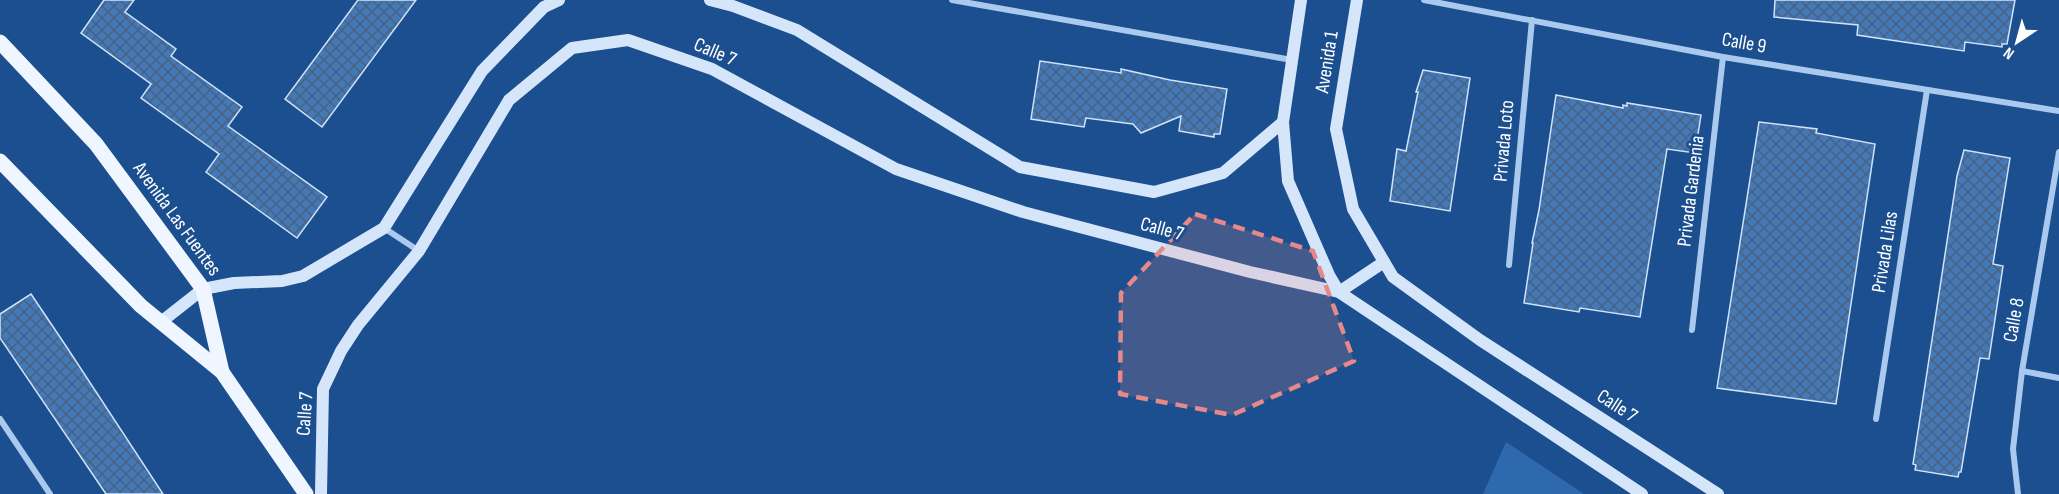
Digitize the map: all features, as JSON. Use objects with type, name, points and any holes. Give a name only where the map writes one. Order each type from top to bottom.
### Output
[{"type":"main road","name":"Avenida Las Fuentes","points":[[0,42],[96,144],[204,289],[222,372]]},
{"type":"main road","points":[[0,161],[141,306],[222,372],[306,494]]},
{"type":"street","points":[[161,322],[204,289],[234,284],[282,281],[303,276],[384,228],[482,71],[544,7],[559,0]]},
{"type":"street","name":"Calle 7","points":[[710,0],[733,6],[797,30],[1020,167],[1154,192],[1223,173],[1283,122]]},
{"type":"street","points":[[952,0],[1293,60]]},
{"type":"street","name":"Avenida 1","points":[[1283,122],[1301,0]]},
{"type":"street","name":"Avenida 1","points":[[1336,129],[1357,0]]},
{"type":"street","name":"Calle 9","points":[[1424,0],[1724,57],[2059,111]]},
{"type":"street","name":"Privada Loto","points":[[1509,265],[1532,20]]},
{"type":"street","name":"Calle 7","points":[[321,494],[324,389],[341,351],[352,334],[420,251],[509,100],[572,48],[628,40],[712,69],[896,169],[1023,212],[1250,272],[1339,292],[1642,494]]},
{"type":"street","name":"Privada Gardenia","points":[[1692,330],[1724,57]]},
{"type":"street","name":"Privada Lilas","points":[[1876,419],[1927,90]]},
{"type":"street","name":"Calle 7","points":[[1283,122],[1288,181],[1329,275],[1339,292]]},
{"type":"street","name":"Calle 7","points":[[1336,129],[1353,208],[1393,277],[1480,340],[1718,494]]},
{"type":"street","name":"Calle 8","points":[[2018,494],[2013,449],[2022,371],[2057,177],[2059,152]]},
{"type":"street","points":[[384,228],[420,251]]},
{"type":"street","points":[[1339,292],[1384,262]]},
{"type":"street","points":[[2022,371],[2059,378]]},
{"type":"street","points":[[0,419],[50,494]]},
{"type":"highlighted area","points":[[1195,214],[1313,251],[1354,361],[1232,415],[1120,394],[1121,293]]},
{"type":"shaded area","points":[[1506,442],[1584,494],[1483,494]]},
{"type":"building","points":[[104,0],[134,0],[125,12],[176,49],[171,56],[242,107],[228,126],[327,197],[297,238],[206,172],[219,154],[141,98],[151,84],[81,33]]},
{"type":"building","points":[[358,0],[416,0],[322,127],[285,99]]},
{"type":"building","points":[[1775,0],[2015,0],[2007,44],[2002,44],[2002,47],[1965,42],[1964,51],[1857,35],[1858,25],[1774,17]]},
{"type":"building","points":[[1040,61],[1121,73],[1121,69],[1227,89],[1220,134],[1214,134],[1214,137],[1179,131],[1181,116],[1141,133],[1133,124],[1086,118],[1084,127],[1031,119]]},
{"type":"building","points":[[1423,70],[1470,78],[1450,211],[1390,201],[1397,149],[1406,151],[1418,92],[1416,92]]},
{"type":"building","points":[[1556,95],[1623,108],[1623,105],[1627,106],[1627,103],[1701,115],[1695,153],[1667,149],[1640,317],[1580,308],[1579,312],[1524,303]]},
{"type":"building","points":[[1759,122],[1817,129],[1816,133],[1875,144],[1836,404],[1717,388]]},
{"type":"building","points":[[1964,150],[2010,158],[1993,264],[2003,266],[1989,359],[1980,358],[1961,472],[1958,477],[1915,470],[1916,465],[1913,464],[1957,176]]},
{"type":"building","points":[[31,294],[163,494],[106,494],[0,338],[0,314]]}]
